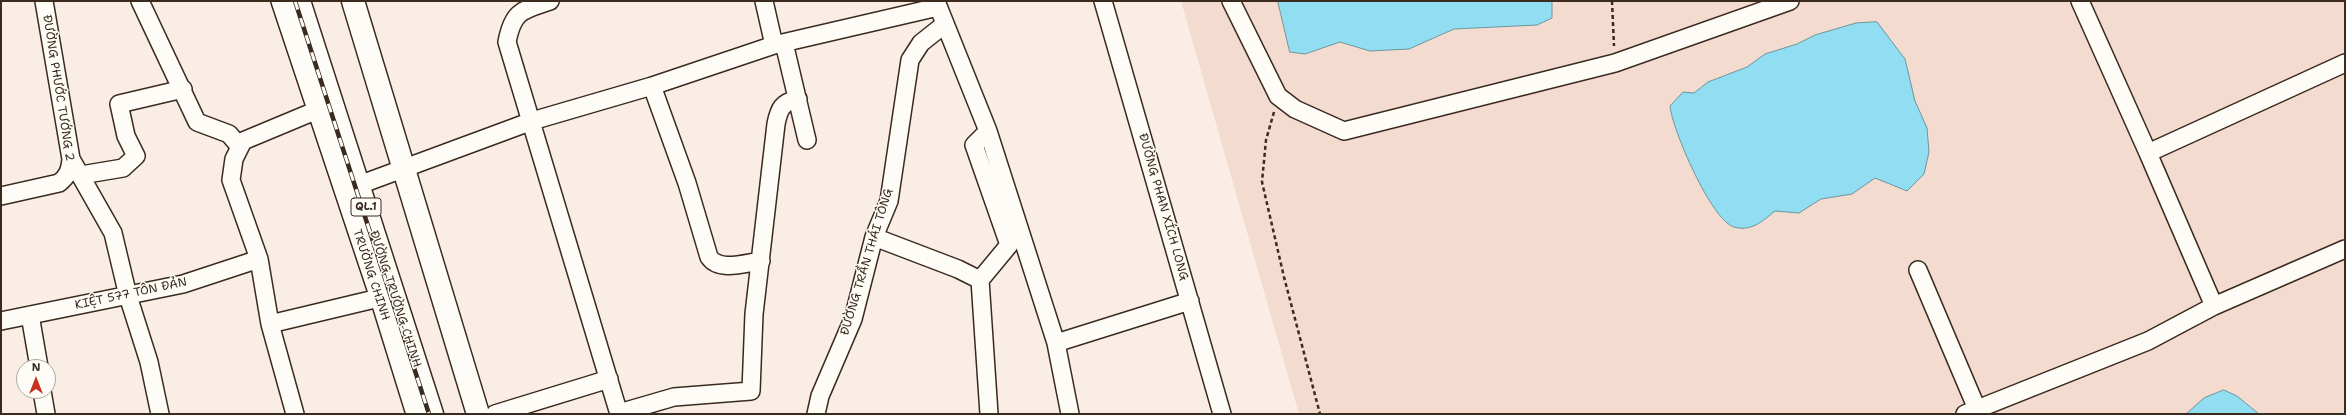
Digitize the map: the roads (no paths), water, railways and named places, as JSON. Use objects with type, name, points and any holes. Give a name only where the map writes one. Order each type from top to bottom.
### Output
[{"type":"highway","name":"ĐƯỜNG TRƯỜNG CHINH","points":[[299,1],[432,414]]},
{"type":"highway","points":[[353,1],[478,414]]},
{"type":"street","name":"ĐƯỜNG PHƯỚC TƯỚNG 2","points":[[1,196],[59,183],[69,173],[71,159],[44,1]]},
{"type":"street","points":[[140,1],[183,89],[197,122],[229,134],[240,147]]},
{"type":"street","name":"TRƯỜNG CHINH","points":[[280,1],[315,111],[379,298],[415,414]]},
{"type":"street","points":[[550,1],[523,10],[510,24],[507,42],[619,413],[674,397],[751,391],[754,314],[778,111],[786,102],[798,99]]},
{"type":"street","points":[[764,1],[798,99],[807,140]]},
{"type":"street","name":"ĐƯỜNG PHAN XÍCH LONG","points":[[1103,1],[1222,414]]},
{"type":"street","points":[[1231,1],[1278,96],[1295,109],[1344,131],[1615,63],[1790,1]]},
{"type":"street","points":[[2080,1],[2214,306]]},
{"type":"street","points":[[359,185],[532,121],[652,86],[779,44],[937,4],[988,131],[1056,343],[1070,414]]},
{"type":"street","name":"ĐƯỜNG TRẦN THÁI TÔNG","points":[[816,414],[820,396],[853,319],[874,237],[889,200],[910,60],[921,43],[945,24]]},
{"type":"street","points":[[2148,153],[2345,63]]},
{"type":"street","points":[[652,86],[687,183],[709,257],[716,264],[722,265],[761,261]]},
{"type":"street","points":[[81,175],[123,168],[136,156],[126,136],[119,104],[183,89]]},
{"type":"street","points":[[295,414],[270,324],[259,259],[231,180],[234,159],[243,141],[315,111]]},
{"type":"street","points":[[988,131],[974,145],[1009,245],[980,280],[989,414]]},
{"type":"street","points":[[71,159],[112,233],[128,296],[149,362],[160,414]]},
{"type":"street","points":[[874,237],[958,269],[980,280]]},
{"type":"street","points":[[1918,270],[1971,411],[2148,342],[2214,306],[2345,249]]},
{"type":"street","name":"KIỆT 577 TÔN ĐẢN","points":[[1,321],[183,284],[259,259]]},
{"type":"street","name":"ĐƯỜNG TRƯỜNG CHINH","points":[[270,324],[379,298]]},
{"type":"street","points":[[1056,343],[1190,301]]},
{"type":"street","points":[[30,315],[37,359]]},
{"type":"street","points":[[495,414],[609,379]]},
{"type":"street","points":[[43,399],[46,414]]},
{"type":"water","points":[[1278,1],[1552,1],[1552,18],[1537,25],[1454,29],[1409,49],[1370,51],[1340,42],[1305,54],[1290,52]]},
{"type":"water","points":[[1877,22],[1905,59],[1915,101],[1927,128],[1929,152],[1924,174],[1907,191],[1875,178],[1852,194],[1821,199],[1799,213],[1775,211],[1761,222],[1751,227],[1734,227],[1725,221],[1704,192],[1694,172],[1672,118],[1670,106],[1683,92],[1694,93],[1708,82],[1747,67],[1765,54],[1797,44],[1815,35],[1856,23]]},
{"type":"water","points":[[2224,390],[2237,396],[2259,414],[2186,414],[2204,398]]},
{"type":"railway","points":[[295,1],[429,414]]}]
